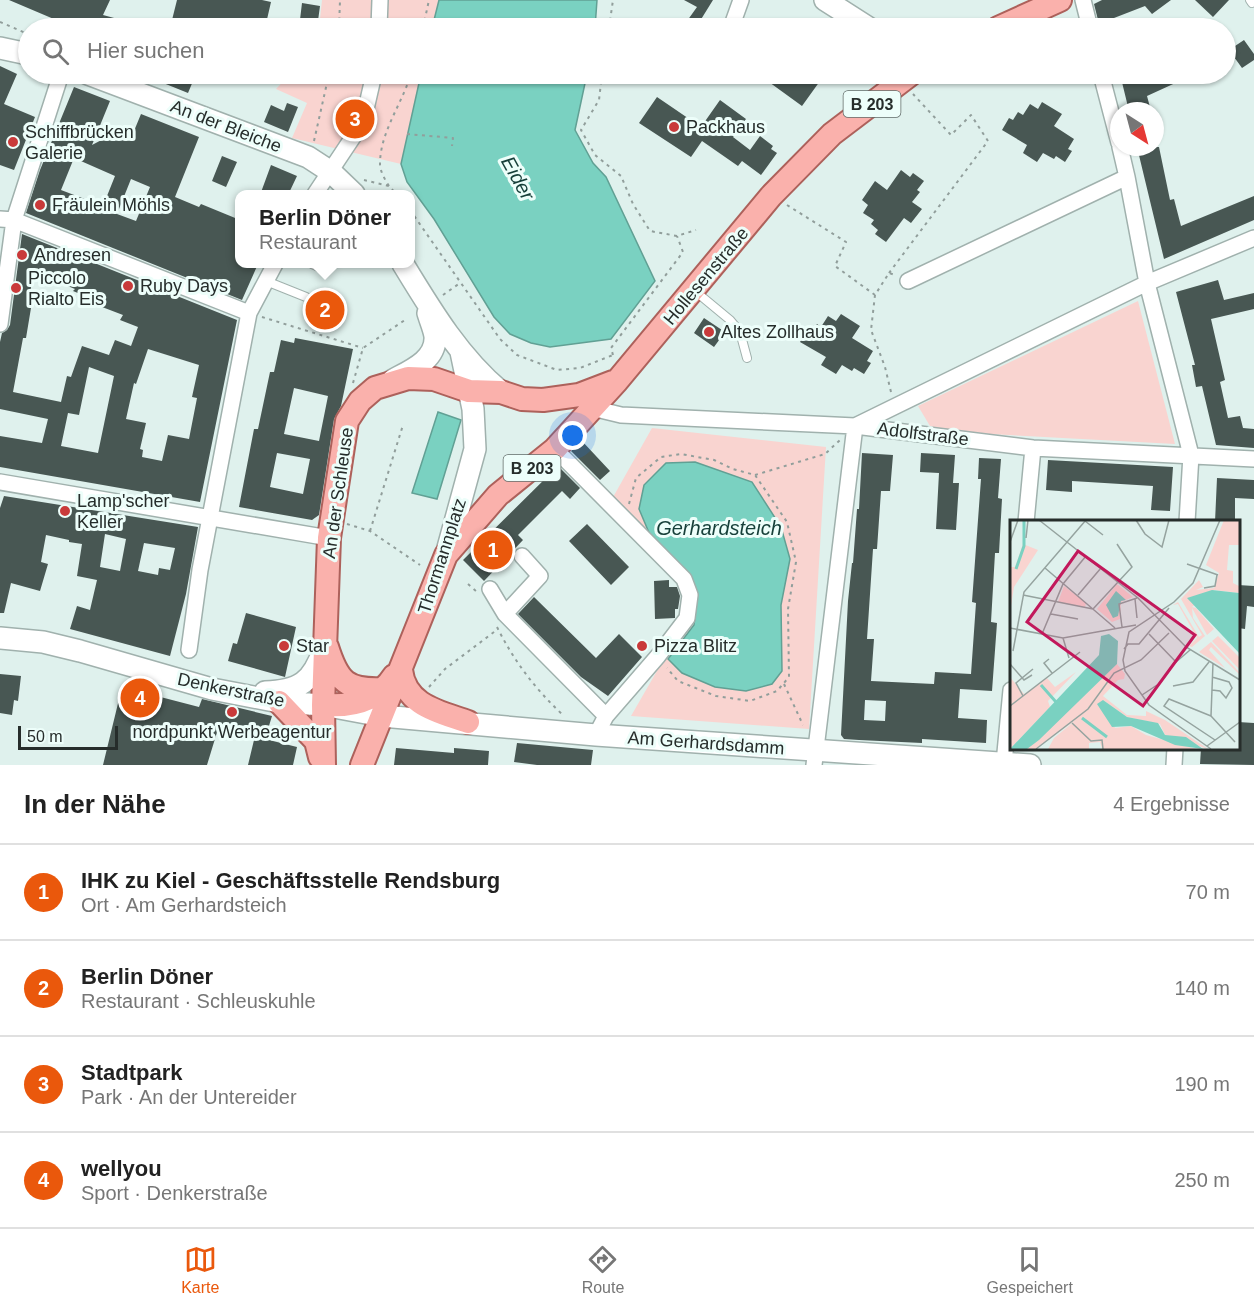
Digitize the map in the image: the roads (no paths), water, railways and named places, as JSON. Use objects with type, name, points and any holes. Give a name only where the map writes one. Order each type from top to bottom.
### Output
[{"type":"main road","points":[[825,0],[853,18]]},
{"type":"main road","points":[[1020,18],[1060,0]]},
{"type":"main road","points":[[0,48],[18,52]]},
{"type":"main road","name":"An der Bleiche","points":[[115,84],[308,157],[331,172],[349,190]]},
{"type":"main road","name":"Hollesenstraße","points":[[619,369],[694,290],[771,196],[832,134],[897,84]]},
{"type":"main road","points":[[407,268],[433,296],[461,352],[481,376],[501,392]]},
{"type":"main road","points":[[375,388],[414,369],[427,358],[435,337],[433,296]]},
{"type":"main road","points":[[461,352],[469,391],[501,392],[522,399],[543,400],[579,395],[619,369]]},
{"type":"main road","name":"B 203","points":[[446,555],[498,495],[555,450],[592,408],[619,369]]},
{"type":"main road","name":"An der Schleuse","points":[[323,765],[322,705],[329,653],[330,529],[347,422],[360,401],[375,388],[408,378],[435,379],[469,391]]},
{"type":"main road","name":"Thormannplatz","points":[[371,712],[402,668],[446,555],[475,449],[473,409],[469,391]]},
{"type":"main road","name":"Denkerstraße","points":[[0,638],[43,642],[181,681],[279,702],[322,705]]},
{"type":"main road","points":[[329,653],[345,681],[358,689],[384,689]]},
{"type":"main road","points":[[241,693],[289,690],[299,685],[329,653]]},
{"type":"main road","points":[[329,653],[341,685],[348,696],[371,712]]},
{"type":"main road","points":[[371,712],[371,698],[384,689],[402,668]]},
{"type":"main road","points":[[402,668],[405,686],[415,699],[423,705],[468,722]]},
{"type":"main road","points":[[279,702],[316,741],[323,765]]},
{"type":"main road","points":[[322,705],[596,735]]},
{"type":"main road","name":"B 203","points":[[362,765],[371,712]]},
{"type":"main road","name":"Am Gerhardsdamm","points":[[596,735],[814,758],[1030,765]]},
{"type":"street","points":[[379,18],[380,0]]},
{"type":"street","points":[[735,18],[741,0]]},
{"type":"street","points":[[1083,0],[1088,18]]},
{"type":"street","points":[[0,324],[7,219],[57,84]]},
{"type":"street","points":[[318,190],[363,122],[372,84]]},
{"type":"street","points":[[1104,84],[1110,109]]},
{"type":"street","points":[[1122,156],[1147,283],[1191,455],[1187,520]]},
{"type":"street","points":[[908,281],[1127,177]]},
{"type":"street","points":[[7,219],[249,313]]},
{"type":"street","points":[[814,758],[855,426],[1147,283],[1254,238]]},
{"type":"street","points":[[189,650],[200,570],[249,313],[273,268]]},
{"type":"street","name":"Adolfstraße","points":[[592,408],[621,415],[855,426],[1033,448],[1254,459]]},
{"type":"street","points":[[1026,520],[1033,448]]},
{"type":"street","points":[[555,450],[684,579],[690,595],[687,618],[658,656],[606,716],[596,735]]},
{"type":"street","points":[[0,482],[210,518],[330,529]]},
{"type":"street","points":[[500,619],[540,576],[522,556]]},
{"type":"street","name":"Am Gerhardsdamm","points":[[484,592],[500,619],[606,716]]},
{"type":"street","points":[[1004,764],[1010,701]]},
{"type":"street","points":[[1174,765],[1175,750]]},
{"type":"lane","points":[[321,268],[325,270]]},
{"type":"lane","points":[[266,281],[306,297]]},
{"type":"lane","points":[[694,290],[730,320],[740,332],[747,358]]},
{"type":"water","points":[[439,0],[597,0],[596,18],[434,18]]},
{"type":"water","name":"Eider","points":[[419,84],[585,84],[575,130],[593,163],[606,177],[655,281],[611,339],[550,347],[531,343],[510,334],[494,317],[434,219],[407,182],[401,164]]},
{"type":"water","points":[[438,412],[461,420],[437,499],[412,493]]},
{"type":"water","name":"Gerhardsteich","points":[[695,462],[752,482],[781,527],[790,559],[781,605],[782,671],[772,684],[746,691],[715,687],[682,673],[668,659],[694,625],[695,587],[686,570],[650,535],[639,509],[644,485],[666,463]]},
{"type":"place","name":"Stadtpark","points":[[355,119]]},
{"type":"place","name":"Packhaus","points":[[674,127]]},
{"type":"place","name":"Schiffbrücken Galerie","points":[[13,142]]},
{"type":"place","name":"Fräulein Möhls","points":[[40,205]]},
{"type":"place","name":"Andresen","points":[[22,255]]},
{"type":"place","name":"Ruby Days","points":[[128,286]]},
{"type":"place","name":"Piccolo Rialto Eis","points":[[16,288]]},
{"type":"place","name":"Berlin Döner","points":[[325,310]]},
{"type":"place","name":"Altes Zollhaus","points":[[709,332]]},
{"type":"place","name":"Lamp'scher Keller","points":[[65,511]]},
{"type":"place","name":"IHK zu Kiel - Geschäftsstelle Rendsburg","points":[[493,550]]},
{"type":"place","name":"Star","points":[[284,646]]},
{"type":"place","name":"Pizza Blitz","points":[[642,646]]},
{"type":"place","name":"wellyou","points":[[140,698]]},
{"type":"place","name":"nordpunkt Werbeagentur","points":[[232,712]]}]
